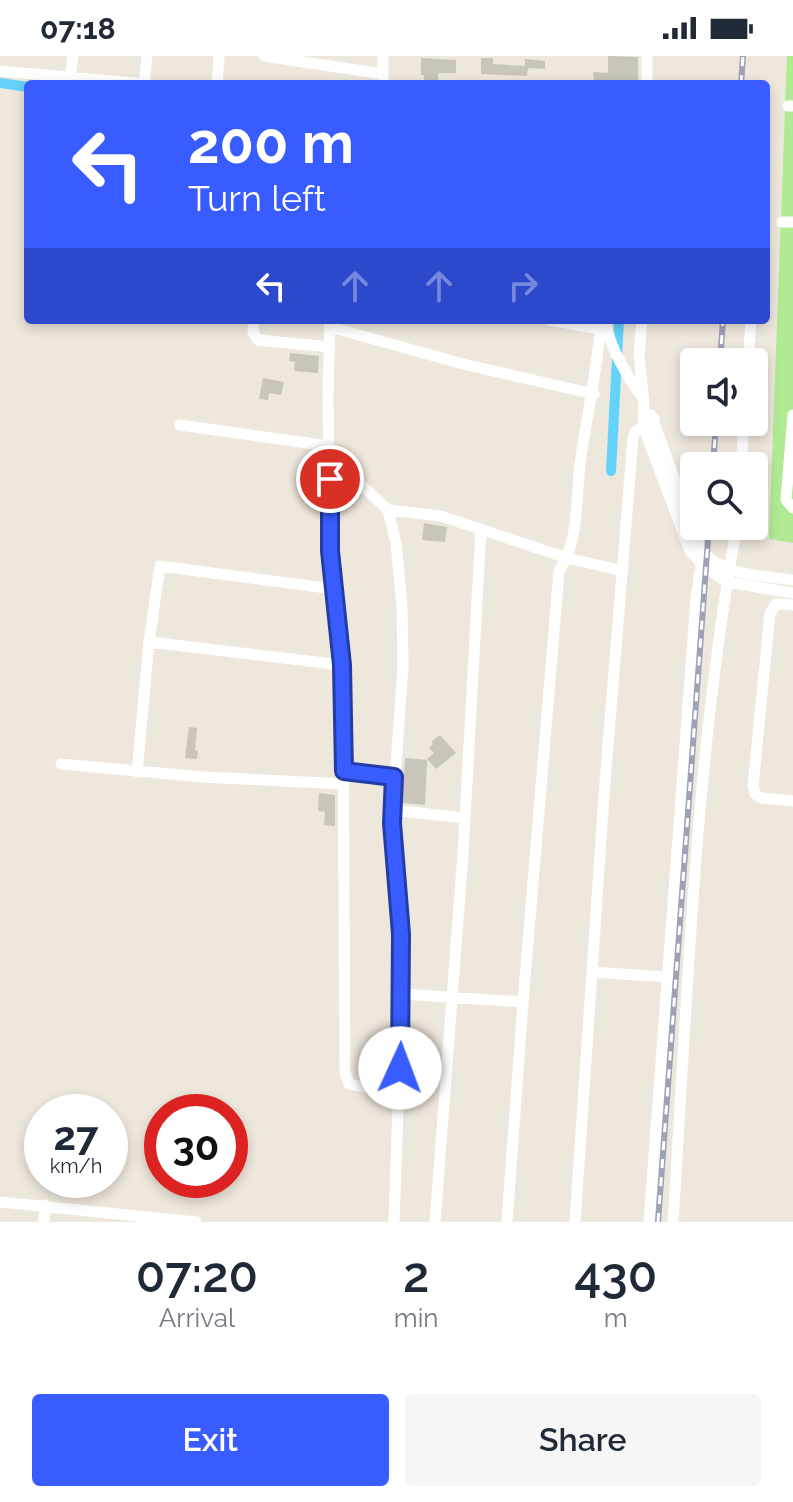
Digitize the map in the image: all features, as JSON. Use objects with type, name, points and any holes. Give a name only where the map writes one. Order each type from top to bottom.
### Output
[{"type":"street","points":[[4,56],[1,71],[95,80]]},
{"type":"street","points":[[70,78],[73,56]]},
{"type":"street","points":[[145,80],[147,56]]},
{"type":"street","points":[[217,80],[219,56]]},
{"type":"street","points":[[264,56],[383,79],[383,56]]},
{"type":"street","points":[[647,56],[647,80]]},
{"type":"street","points":[[254,324],[253,332],[258,340],[330,347]]},
{"type":"street","points":[[399,1093],[349,1084],[345,1072],[342,665],[330,551],[330,324],[463,364],[594,394]]},
{"type":"street","points":[[578,324],[606,328]]},
{"type":"street","points":[[642,324],[639,372],[648,422],[690,551],[728,576],[793,593]]},
{"type":"street","points":[[749,348],[751,324]]},
{"type":"street","points":[[606,328],[630,382],[644,402]]},
{"type":"street","points":[[507,1222],[559,571],[572,549],[581,456],[606,328]]},
{"type":"street","points":[[793,415],[786,500],[793,508]]},
{"type":"street","points":[[575,1222],[633,438],[648,422]]},
{"type":"street","points":[[180,425],[329,450],[388,510],[396,543],[403,666],[392,810],[402,994],[394,1222]]},
{"type":"street","points":[[388,510],[441,516],[567,558],[623,571]]},
{"type":"street","points":[[435,1222],[465,818],[481,529]]},
{"type":"street","points":[[673,1222],[698,845],[724,593],[734,540]]},
{"type":"street","points":[[649,1222],[702,557]]},
{"type":"street","points":[[137,772],[149,642],[160,566],[334,589]]},
{"type":"street","points":[[728,576],[793,580]]},
{"type":"street","points":[[793,605],[776,604],[770,613],[753,786],[755,794],[761,798],[793,801]]},
{"type":"street","points":[[149,642],[342,665]]},
{"type":"street","points":[[61,764],[137,772],[344,784]]},
{"type":"street","points":[[344,771],[394,777]]},
{"type":"street","points":[[392,810],[465,818]]},
{"type":"street","points":[[592,972],[667,977]]},
{"type":"street","points":[[402,994],[523,1002]]},
{"type":"street","points":[[0,1202],[196,1222]]},
{"type":"street","points":[[44,1222],[45,1205]]},
{"type":"green space","points":[[787,56],[793,56],[793,543],[769,539]]},
{"type":"building","points":[[608,56],[638,57],[638,80],[594,80],[593,72],[608,73]]},
{"type":"building","points":[[421,58],[456,60],[456,73],[438,73],[438,80],[424,80],[424,75],[421,75]]},
{"type":"building","points":[[481,58],[493,58],[493,64],[525,66],[525,59],[545,61],[545,69],[528,68],[527,76],[481,74]]},
{"type":"building","points":[[290,353],[319,356],[318,373],[294,371],[295,362],[289,361]]},
{"type":"building","points":[[263,378],[284,382],[281,395],[269,393],[268,400],[259,399]]},
{"type":"building","points":[[424,523],[447,527],[445,542],[422,540]]},
{"type":"building","points":[[189,727],[197,728],[197,759],[185,758]]},
{"type":"building","points":[[440,735],[456,753],[436,769],[427,759],[434,753],[429,748],[433,744],[431,742]]},
{"type":"building","points":[[405,758],[427,760],[425,805],[402,803]]},
{"type":"building","points":[[319,793],[335,795],[335,826],[324,825],[325,812],[318,811]]},
{"type":"waterway","points":[[0,83],[24,86]]},
{"type":"waterway","points":[[611,471],[619,324]]},
{"type":"railway","points":[[741,80],[743,56]]},
{"type":"railway","points":[[721,348],[723,324]]},
{"type":"railway","points":[[714,452],[715,436]]},
{"type":"railway","points":[[658,1222],[708,540]]},
{"type":"route","points":[[330,479],[330,551],[342,665],[344,771],[394,777],[393,856],[401,934],[400,1068]]}]
